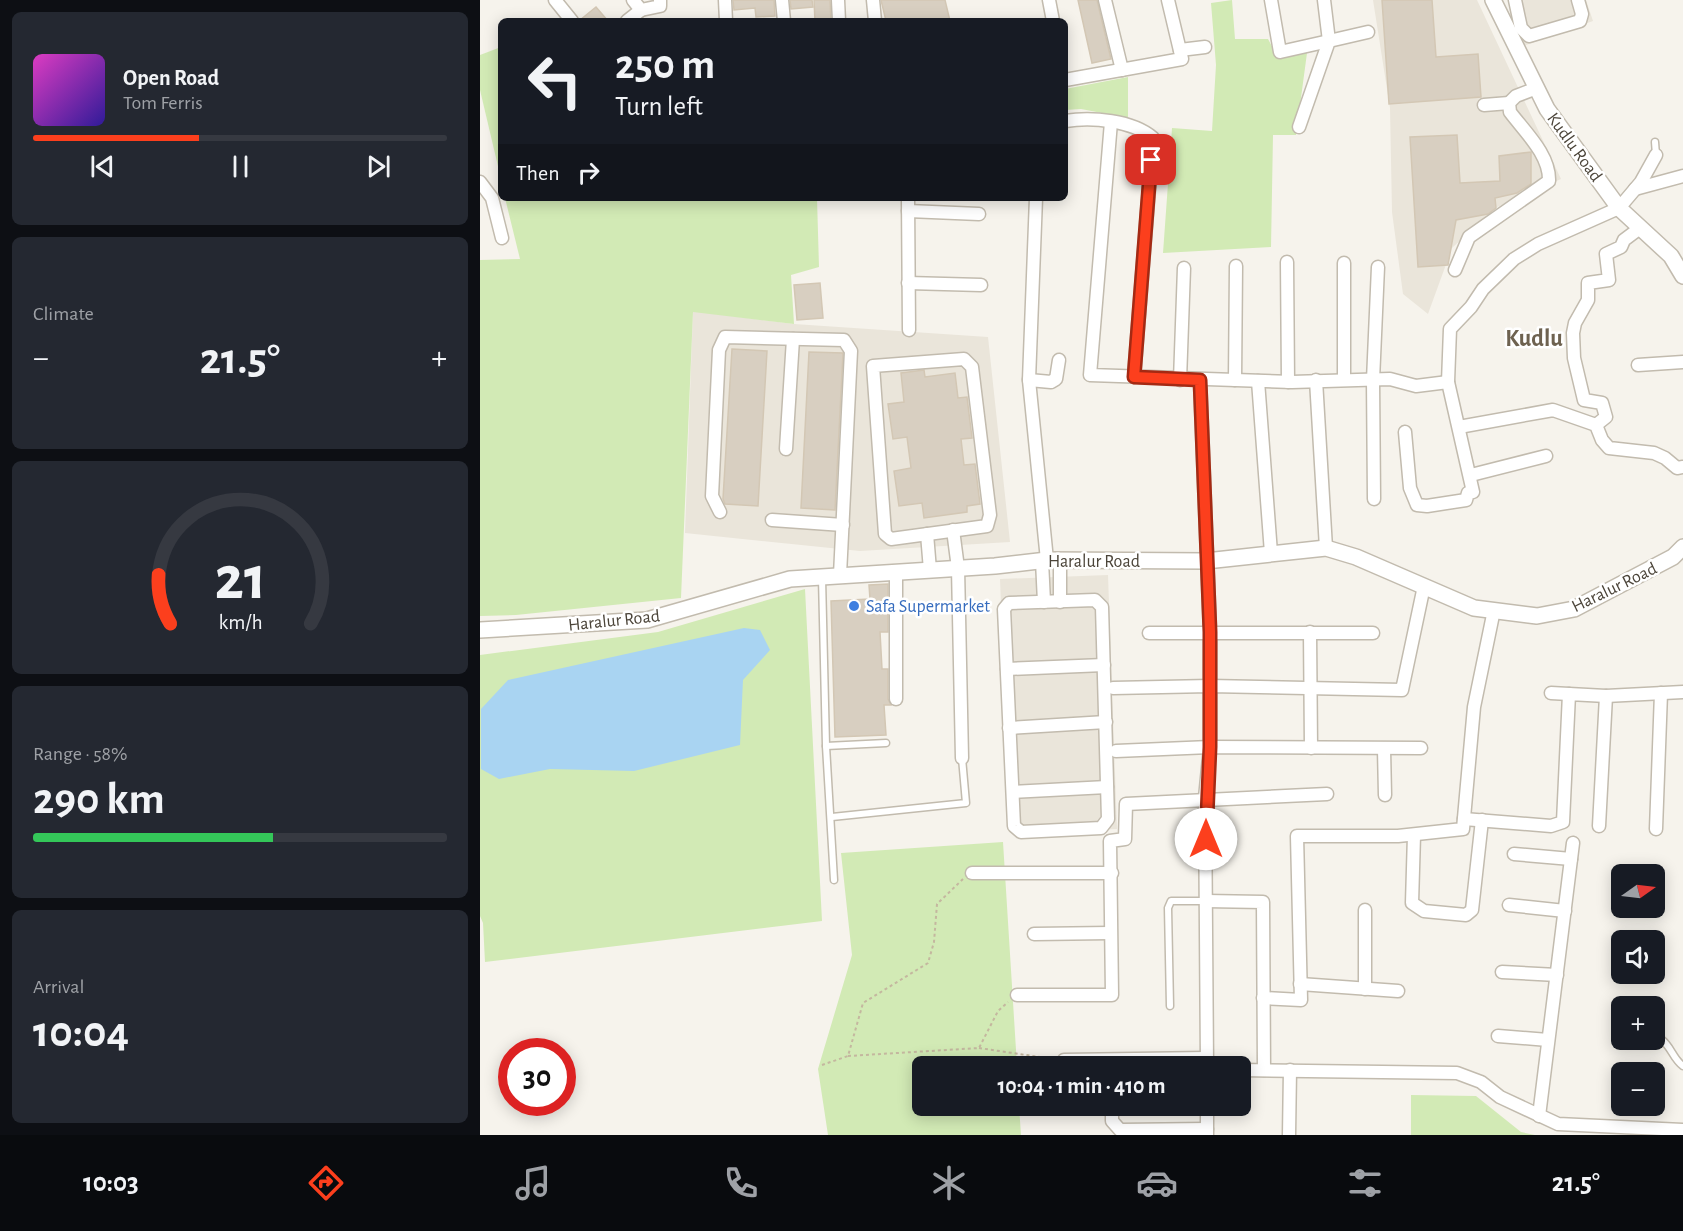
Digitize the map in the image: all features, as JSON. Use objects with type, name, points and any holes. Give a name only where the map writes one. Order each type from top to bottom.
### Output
[{"type":"street","points":[[555,0],[570,18]]},
{"type":"street","points":[[629,18],[637,5],[660,6],[660,0]]},
{"type":"street","points":[[725,0],[726,18]]},
{"type":"street","points":[[782,0],[784,18]]},
{"type":"street","points":[[838,0],[839,18]]},
{"type":"street","points":[[873,0],[875,18]]},
{"type":"street","points":[[1049,0],[1052,18]]},
{"type":"street","points":[[1105,0],[1122,70]]},
{"type":"street","points":[[1068,80],[1182,59],[1168,0]]},
{"type":"street","points":[[1271,0],[1280,52],[1368,32]]},
{"type":"street","points":[[1299,127],[1329,41],[1324,0]]},
{"type":"street","name":"Kudlu Road","points":[[1493,0],[1515,30],[1547,109],[1619,208],[1680,267]]},
{"type":"street","points":[[1515,0],[1515,30],[1529,36],[1580,21],[1582,14],[1578,0]]},
{"type":"street","points":[[1180,50],[1205,47]]},
{"type":"street","points":[[1484,105],[1509,103],[1516,96],[1537,88]]},
{"type":"street","points":[[1455,270],[1469,237],[1549,181],[1549,170],[1545,160],[1510,112],[1509,103]]},
{"type":"street","points":[[1068,121],[1111,122],[1143,130],[1153,138],[1134,377]]},
{"type":"street","points":[[1111,122],[1090,375],[1180,380],[1288,382],[1390,379],[1416,386],[1448,382]]},
{"type":"street","points":[[1405,432],[1410,488],[1417,505],[1427,506],[1466,500],[1468,493],[1473,492],[1471,475],[1448,382],[1450,329],[1471,307],[1483,289],[1514,259],[1538,244],[1619,208],[1635,189],[1656,148]]},
{"type":"street","points":[[1635,189],[1683,176]]},
{"type":"street","points":[[480,182],[492,198],[502,238]]},
{"type":"street","points":[[908,201],[909,330]]},
{"type":"street","points":[[1036,201],[1029,380],[1049,560],[1060,602]]},
{"type":"street","points":[[908,212],[979,214]]},
{"type":"street","points":[[1596,425],[1606,417],[1602,402],[1584,400],[1574,358],[1575,324],[1588,300],[1588,283],[1609,280],[1606,254],[1621,247],[1624,240],[1640,228]]},
{"type":"street","points":[[1287,262],[1288,382]]},
{"type":"street","points":[[1344,263],[1344,380]]},
{"type":"street","points":[[1235,380],[1236,266]]},
{"type":"street","points":[[1374,499],[1373,380],[1378,267]]},
{"type":"street","points":[[1180,380],[1184,268]]},
{"type":"street","points":[[909,283],[981,285]]},
{"type":"street","points":[[720,512],[711,496],[719,350],[725,337],[844,340],[851,351],[840,575]]},
{"type":"street","points":[[786,449],[793,339]]},
{"type":"street","points":[[964,359],[972,367],[990,515],[987,526],[927,534],[891,539],[885,534],[873,366],[964,359]]},
{"type":"street","points":[[1029,380],[1051,382],[1056,379],[1059,360]]},
{"type":"street","points":[[1638,365],[1683,362]]},
{"type":"street","points":[[1200,380],[1210,632],[1210,747],[1205,798],[1207,1056]]},
{"type":"street","points":[[1316,380],[1326,548]]},
{"type":"street","points":[[1258,381],[1271,553]]},
{"type":"street","points":[[1459,427],[1553,410],[1596,425],[1602,440],[1609,448],[1654,453],[1665,458],[1677,468],[1683,467]]},
{"type":"street","points":[[1471,475],[1546,456]]},
{"type":"street","points":[[772,520],[843,525]]},
{"type":"street","points":[[953,530],[958,568],[962,758]]},
{"type":"street","points":[[927,534],[930,570]]},
{"type":"street","name":"Haralur Road","points":[[480,630],[647,620],[790,579],[1049,560],[1206,561],[1326,548],[1356,557],[1474,608],[1537,616],[1574,609],[1673,557],[1683,547]]},
{"type":"street","points":[[1044,602],[1049,560]]},
{"type":"street","points":[[896,572],[896,699]]},
{"type":"street","points":[[1113,688],[1210,686],[1402,690],[1424,586]]},
{"type":"street","points":[[1044,602],[1100,602],[1107,787],[1106,825],[1101,828],[1021,832],[1014,826],[1004,609],[1006,605],[1044,602]]},
{"type":"street","points":[[1263,998],[1301,1000],[1297,836],[1414,835],[1463,829],[1474,707],[1494,610]]},
{"type":"street","points":[[1310,632],[1311,748]]},
{"type":"street","points":[[1149,633],[1373,633]]},
{"type":"street","points":[[1006,669],[1104,665]]},
{"type":"street","points":[[1551,693],[1606,696],[1683,692]]},
{"type":"street","points":[[1656,829],[1661,693]]},
{"type":"street","points":[[1464,819],[1551,826],[1558,826],[1563,822],[1569,694]]},
{"type":"street","points":[[1599,826],[1606,696]]},
{"type":"street","points":[[1010,728],[1106,722]]},
{"type":"street","points":[[1116,751],[1210,747],[1421,748]]},
{"type":"street","points":[[1384,748],[1385,795]]},
{"type":"street","points":[[1013,792],[1107,787]]},
{"type":"street","points":[[1017,995],[1112,995],[1110,841],[1125,839],[1126,804],[1205,798],[1327,794]]},
{"type":"street","points":[[1414,835],[1412,903],[1424,911],[1466,915],[1472,910],[1482,820]]},
{"type":"street","points":[[1539,1116],[1573,843]]},
{"type":"street","points":[[1514,854],[1571,859]]},
{"type":"street","points":[[972,873],[1112,873]]},
{"type":"street","points":[[1206,901],[1263,902],[1263,1070]]},
{"type":"street","points":[[1509,905],[1565,911]]},
{"type":"street","points":[[1365,910],[1365,989]]},
{"type":"street","points":[[1034,934],[1110,933]]},
{"type":"street","points":[[1502,972],[1557,975]]},
{"type":"street","points":[[1300,984],[1398,991]]},
{"type":"street","points":[[1498,1036],[1548,1040]]},
{"type":"street","points":[[1251,1070],[1457,1073],[1481,1082],[1500,1097],[1558,1124],[1683,1130]]},
{"type":"street","points":[[1289,1135],[1290,1070]]},
{"type":"street","points":[[1112,1116],[1112,1121],[1120,1130],[1207,1132],[1207,1116]]},
{"type":"lane","points":[[822,576],[826,746],[834,880]]},
{"type":"lane","points":[[826,746],[886,743]]},
{"type":"lane","points":[[832,817],[966,803],[962,758]]},
{"type":"lane","points":[[1170,1006],[1168,908],[1171,901],[1178,899],[1206,901]]},
{"type":"lane","points":[[1665,1042],[1674,1057],[1683,1066]]},
{"type":"path","points":[[848,1056],[863,1003],[928,963],[934,942],[937,904],[954,885],[972,873]]},
{"type":"path","points":[[979,1048],[998,1011],[1017,995]]},
{"type":"path","points":[[822,1065],[848,1056],[979,1048],[1036,1056]]},
{"type":"shaded area","points":[[1373,0],[1477,0],[1561,179],[1495,208],[1452,248],[1428,314],[1403,294],[1392,212],[1390,108]]},
{"type":"shaded area","points":[[1509,0],[1586,0],[1593,21],[1523,46],[1511,26]]},
{"type":"shaded area","points":[[693,311],[794,324],[988,337],[1010,542],[860,551],[685,533]]},
{"type":"shaded area","points":[[1108,575],[1117,829],[1010,833],[1000,579]]},
{"type":"green space","points":[[1232,0],[1235,39],[1268,39],[1277,56],[1307,53],[1296,135],[1273,135],[1271,247],[1163,253],[1172,128],[1212,131],[1216,65],[1211,3]]},
{"type":"green space","points":[[498,48],[498,166],[480,90],[480,55]]},
{"type":"green space","points":[[1128,77],[1128,118],[1081,109],[1068,110],[1068,88]]},
{"type":"green space","points":[[506,201],[817,201],[819,267],[791,275],[794,324],[693,312],[681,598],[516,615],[480,616],[480,260],[520,259]]},
{"type":"green space","points":[[805,589],[822,921],[485,962],[483,923],[480,916],[480,655],[658,632]]},
{"type":"green space","points":[[1003,842],[1016,1056],[912,1056],[912,1116],[1020,1116],[1021,1135],[828,1135],[818,1069],[852,955],[841,853]]},
{"type":"green space","points":[[1411,1095],[1476,1096],[1521,1132],[1535,1135],[1411,1135]]},
{"type":"water","points":[[744,628],[760,630],[770,650],[743,680],[740,745],[634,771],[550,769],[499,779],[481,769],[481,709],[508,680]]},
{"type":"building","points":[[733,0],[774,0],[775,16],[756,17],[755,8],[734,10]]},
{"type":"building","points":[[790,0],[812,0],[813,7],[791,9]]},
{"type":"building","points":[[814,0],[830,0],[831,18],[815,18]]},
{"type":"building","points":[[881,0],[945,0],[949,18],[885,18]]},
{"type":"building","points":[[1078,0],[1097,0],[1111,59],[1092,63]]},
{"type":"building","points":[[1382,0],[1432,0],[1436,57],[1478,54],[1481,97],[1389,104]]},
{"type":"building","points":[[596,7],[605,18],[582,18]]},
{"type":"building","points":[[1457,135],[1460,183],[1500,181],[1499,156],[1531,152],[1531,184],[1517,193],[1495,198],[1496,208],[1488,214],[1456,220],[1448,265],[1418,267],[1410,137]]},
{"type":"building","points":[[820,283],[823,318],[797,320],[794,285]]},
{"type":"building","points":[[732,349],[767,351],[758,506],[725,504],[723,499]]},
{"type":"building","points":[[809,352],[843,353],[835,510],[801,508]]},
{"type":"building","points":[[924,370],[925,377],[955,373],[958,398],[967,397],[972,438],[961,439],[964,465],[975,464],[980,504],[967,506],[967,512],[924,518],[922,503],[899,506],[894,471],[911,468],[907,437],[893,439],[888,404],[904,402],[901,373]]},
{"type":"building","points":[[888,584],[888,632],[880,632],[882,669],[888,669],[888,699],[891,705],[884,705],[886,735],[835,737],[831,601],[870,599],[869,585]]},
{"type":"place","name":"Safa Supermarket","points":[[854,606]]},
{"type":"district","name":"Kudlu","points":[[1534,338]]},
{"type":"route","points":[[1151,160],[1134,377],[1200,380],[1210,632],[1210,747],[1205,798],[1206,839]]}]
